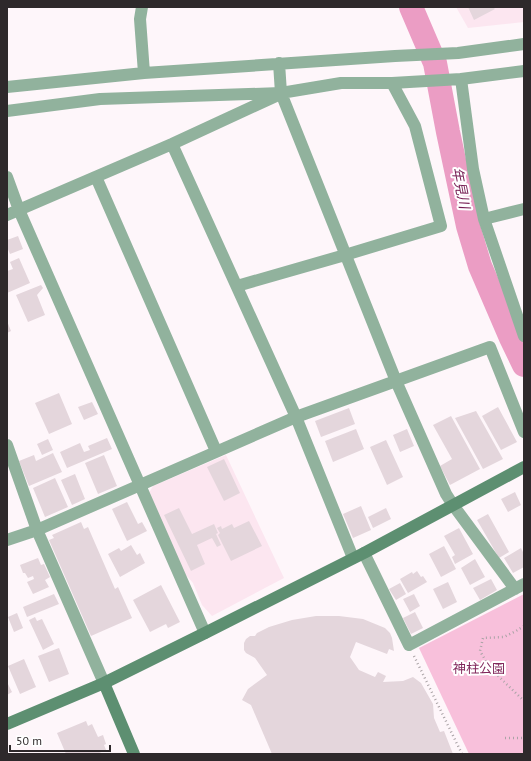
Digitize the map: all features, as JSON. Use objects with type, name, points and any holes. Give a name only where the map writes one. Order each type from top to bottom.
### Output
[{"type":"street","points":[[142,7],[140,19],[144,73]]},
{"type":"street","points":[[7,87],[144,73],[279,63],[458,53],[524,44]]},
{"type":"street","points":[[172,144],[358,555],[409,645],[519,587],[453,505],[446,494],[396,381],[281,94],[279,63]]},
{"type":"street","points":[[7,111],[100,99],[281,94],[341,83],[395,83],[461,79],[524,71]]},
{"type":"street","points":[[461,79],[472,169],[484,219],[524,334]]},
{"type":"street","points":[[237,286],[345,256],[441,226],[415,126],[395,83]]},
{"type":"street","points":[[7,215],[172,144],[281,94]]},
{"type":"street","points":[[7,177],[19,210],[205,633]]},
{"type":"street","points":[[96,177],[216,452]]},
{"type":"street","points":[[484,219],[524,209]]},
{"type":"street","points":[[7,540],[37,530],[296,417],[490,347],[524,432]]},
{"type":"street","points":[[7,445],[37,530],[134,754]]},
{"type":"street","points":[[7,724],[104,683],[205,633],[358,555],[524,467]]},
{"type":"path","points":[[524,626],[504,637],[483,638],[480,651],[490,668],[524,701]]},
{"type":"path","points":[[409,645],[462,754]]},
{"type":"path","points":[[505,738],[524,738]]},
{"type":"shaded area","points":[[456,7],[524,7],[524,22],[468,28]]},
{"type":"shaded area","points":[[226,455],[284,578],[212,616],[202,605],[193,583],[185,574],[149,493],[153,486]]},
{"type":"green space","name":"神柱公園","points":[[524,594],[524,754],[469,754],[419,648]]},
{"type":"building","points":[[468,7],[493,7],[495,9],[474,20]]},
{"type":"building","points":[[18,236],[23,249],[10,254],[7,247],[7,240]]},
{"type":"building","points":[[19,258],[30,283],[7,293],[7,271],[13,269],[10,262]]},
{"type":"building","points":[[41,285],[43,288],[37,295],[45,315],[28,322],[16,295]]},
{"type":"building","points":[[7,321],[11,331],[7,333]]},
{"type":"building","points":[[59,393],[72,424],[49,434],[35,403]]},
{"type":"building","points":[[92,402],[98,414],[84,420],[78,407]]},
{"type":"building","points":[[498,407],[517,442],[501,450],[482,416]]},
{"type":"building","points":[[349,408],[355,424],[321,437],[315,421]]},
{"type":"building","points":[[476,411],[503,459],[483,469],[455,418]]},
{"type":"building","points":[[451,416],[480,469],[450,485],[440,466],[452,459],[433,425]]},
{"type":"building","points":[[356,429],[364,449],[333,462],[325,441]]},
{"type":"building","points":[[407,429],[414,446],[400,452],[393,435]]},
{"type":"building","points":[[107,438],[112,449],[67,468],[60,452],[80,443],[84,452],[90,450],[88,446]]},
{"type":"building","points":[[48,439],[53,450],[42,455],[37,444]]},
{"type":"building","points":[[386,440],[403,477],[387,485],[370,447]]},
{"type":"building","points":[[53,453],[62,472],[29,486],[19,461],[34,455],[36,461]]},
{"type":"building","points":[[104,455],[117,486],[98,494],[85,463]]},
{"type":"building","points":[[224,459],[240,493],[224,501],[207,467]]},
{"type":"building","points":[[75,474],[85,499],[72,505],[61,480]]},
{"type":"building","points":[[55,478],[68,507],[45,517],[33,488]]},
{"type":"building","points":[[515,492],[521,505],[508,512],[501,499]]},
{"type":"building","points":[[127,502],[138,524],[142,522],[147,531],[127,541],[112,509]]},
{"type":"building","points":[[361,506],[371,530],[353,538],[343,514]]},
{"type":"building","points":[[179,508],[192,534],[214,524],[218,533],[216,534],[221,545],[217,547],[212,538],[197,545],[205,564],[191,571],[164,515]]},
{"type":"building","points":[[386,508],[391,519],[373,528],[368,517]]},
{"type":"building","points":[[488,514],[509,552],[499,558],[477,520]]},
{"type":"building","points":[[249,521],[262,546],[231,561],[218,535],[220,533],[217,528],[221,526],[222,529],[232,524],[234,528]]},
{"type":"building","points":[[81,522],[84,529],[88,527],[115,589],[118,587],[132,618],[91,636],[49,540],[54,538],[52,535]]},
{"type":"building","points":[[459,528],[473,554],[455,564],[452,557],[455,555],[444,536]]},
{"type":"building","points":[[131,545],[137,555],[140,553],[145,563],[120,577],[108,554],[119,548],[121,551]]},
{"type":"building","points":[[444,546],[456,569],[441,577],[429,554]]},
{"type":"building","points":[[521,548],[524,554],[524,567],[513,573],[504,558]]},
{"type":"building","points":[[38,558],[41,565],[44,564],[50,577],[45,580],[49,587],[33,594],[27,582],[34,579],[33,576],[28,578],[25,573],[23,573],[20,565]]},
{"type":"building","points":[[475,559],[485,577],[470,585],[461,568]]},
{"type":"building","points":[[417,571],[427,582],[408,593],[400,579],[412,572],[413,574]]},
{"type":"building","points":[[491,579],[497,590],[480,600],[473,588]]},
{"type":"building","points":[[448,582],[457,602],[443,609],[433,589]]},
{"type":"building","points":[[400,583],[406,594],[396,600],[389,589]]},
{"type":"building","points":[[161,585],[180,622],[168,628],[166,624],[150,632],[133,600]]},
{"type":"building","points":[[54,594],[59,604],[27,617],[23,607]]},
{"type":"building","points":[[414,594],[420,606],[410,612],[403,599]]},
{"type":"building","points":[[415,612],[423,628],[411,634],[403,618]]},
{"type":"building","points":[[17,613],[23,628],[14,632],[8,617]]},
{"type":"building","points":[[316,616],[339,616],[363,619],[385,628],[390,633],[394,651],[389,649],[387,654],[356,642],[350,657],[359,670],[375,677],[378,672],[386,676],[383,682],[403,681],[413,677],[421,683],[433,704],[434,718],[440,732],[444,731],[453,754],[272,754],[251,705],[242,700],[248,689],[267,675],[255,658],[246,653],[244,650],[244,643],[250,636],[255,636],[257,633],[269,627],[292,620]]},
{"type":"building","points":[[35,617],[37,621],[42,619],[54,644],[43,650],[29,620]]},
{"type":"building","points":[[59,648],[69,674],[49,682],[38,656]]},
{"type":"building","points":[[24,659],[36,687],[20,694],[8,666]]},
{"type":"building","points":[[7,682],[12,692],[7,695]]},
{"type":"building","points":[[86,721],[88,726],[92,724],[98,737],[103,735],[106,750],[97,754],[66,754],[57,733]]},
{"type":"waterway","name":"年見川","points":[[411,7],[435,63],[468,226],[480,266],[524,365]]}]
